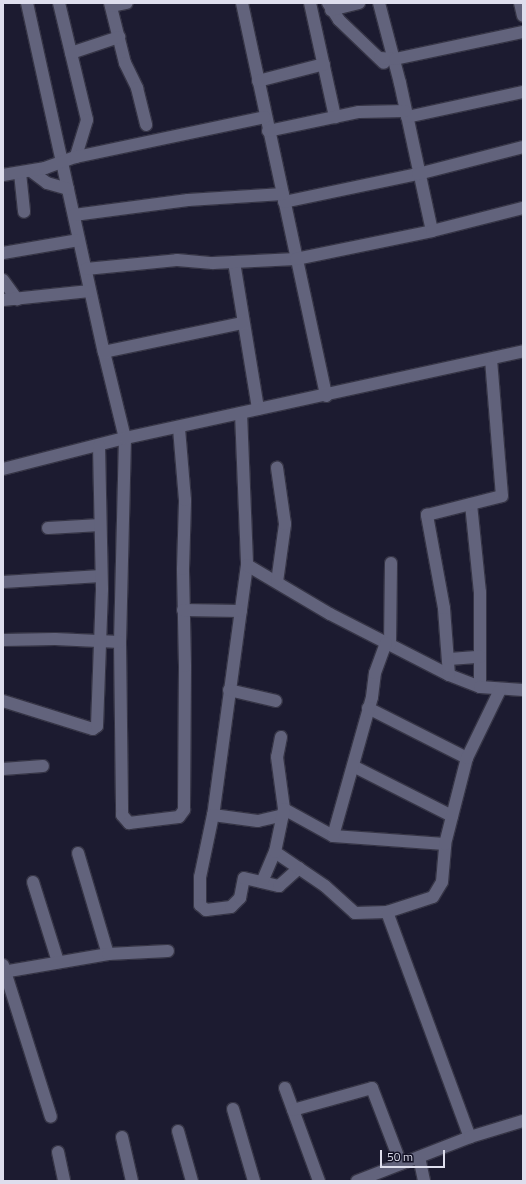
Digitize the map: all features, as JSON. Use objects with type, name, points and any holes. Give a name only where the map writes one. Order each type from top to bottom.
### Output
[{"type":"street","points":[[27,3],[90,291],[126,438],[120,642],[122,818],[129,823],[179,817],[184,810],[185,666],[183,610],[185,500],[179,428]]},
{"type":"street","points":[[59,3],[87,120],[76,157]]},
{"type":"street","points":[[127,3],[111,5],[119,38],[146,125]]},
{"type":"street","points":[[242,3],[265,117],[284,198],[326,396]]},
{"type":"street","points":[[330,7],[359,3]]},
{"type":"street","points":[[379,3],[395,59],[418,174],[432,231]]},
{"type":"street","points":[[520,3],[523,16]]},
{"type":"street","points":[[312,5],[335,117]]},
{"type":"street","points":[[330,7],[380,58],[400,83]]},
{"type":"street","points":[[380,58],[395,59],[523,32]]},
{"type":"street","points":[[72,53],[119,38]]},
{"type":"street","points":[[258,81],[324,64]]},
{"type":"street","points":[[268,131],[335,117],[379,110],[406,114],[523,92]]},
{"type":"street","points":[[3,175],[26,172],[62,163],[76,157],[265,117]]},
{"type":"street","points":[[74,215],[188,200],[284,198],[418,174],[523,147]]},
{"type":"street","points":[[26,172],[47,183],[68,189]]},
{"type":"street","points":[[24,212],[26,172]]},
{"type":"street","points":[[86,269],[177,260],[234,262],[296,259],[432,231],[523,208]]},
{"type":"street","points":[[4,256],[79,240]]},
{"type":"street","points":[[234,262],[258,409]]},
{"type":"street","points":[[3,280],[17,299]]},
{"type":"street","points":[[3,300],[90,291]]},
{"type":"street","points":[[104,352],[243,323]]},
{"type":"street","points":[[3,469],[126,438],[179,428],[258,409],[326,396],[523,351]]},
{"type":"street","points":[[449,675],[444,608],[426,515],[500,498],[503,495],[491,358]]},
{"type":"street","points":[[241,413],[248,565],[229,690],[213,815],[200,877],[199,895],[202,908],[210,910],[232,907],[240,898],[244,878],[281,885],[299,868]]},
{"type":"street","points":[[3,701],[95,729],[102,589],[99,446]]},
{"type":"street","points":[[277,468],[285,524],[277,582]]},
{"type":"street","points":[[471,504],[480,592],[480,687]]},
{"type":"street","points":[[48,528],[100,524]]},
{"type":"street","points":[[333,836],[368,708],[375,673],[388,644],[391,562]]},
{"type":"street","points":[[248,565],[388,644],[449,675],[480,687],[500,690],[523,690]]},
{"type":"street","points":[[3,582],[101,576]]},
{"type":"street","points":[[102,589],[121,587]]},
{"type":"street","points":[[183,610],[241,611]]},
{"type":"street","points":[[3,640],[55,639],[120,642]]},
{"type":"street","points":[[449,659],[480,657]]},
{"type":"street","points":[[229,690],[276,700]]},
{"type":"street","points":[[275,852],[325,886],[355,913],[387,912],[429,900],[437,893],[442,882],[445,844],[467,758],[500,690]]},
{"type":"street","points":[[368,708],[467,758]]},
{"type":"street","points":[[262,882],[275,852],[284,812],[277,757],[281,737]]},
{"type":"street","points":[[3,769],[43,766]]},
{"type":"street","points":[[353,766],[452,816]]},
{"type":"street","points":[[213,815],[258,821],[284,812],[333,836],[445,844]]},
{"type":"street","points":[[78,854],[108,954]]},
{"type":"street","points":[[33,882],[58,962]]},
{"type":"street","points":[[387,912],[470,1137]]},
{"type":"street","points":[[51,1117],[4,969],[108,954],[168,951]]},
{"type":"street","points":[[285,1088],[319,1181]]},
{"type":"street","points":[[293,1110],[372,1088],[401,1164]]},
{"type":"street","points":[[233,1109],[254,1181]]},
{"type":"street","points":[[357,1181],[470,1137],[523,1121]]},
{"type":"street","points":[[178,1131],[192,1181]]},
{"type":"street","points":[[122,1137],[132,1181]]},
{"type":"street","points":[[58,1152],[64,1181]]},
{"type":"street","points":[[419,1157],[424,1181]]}]
